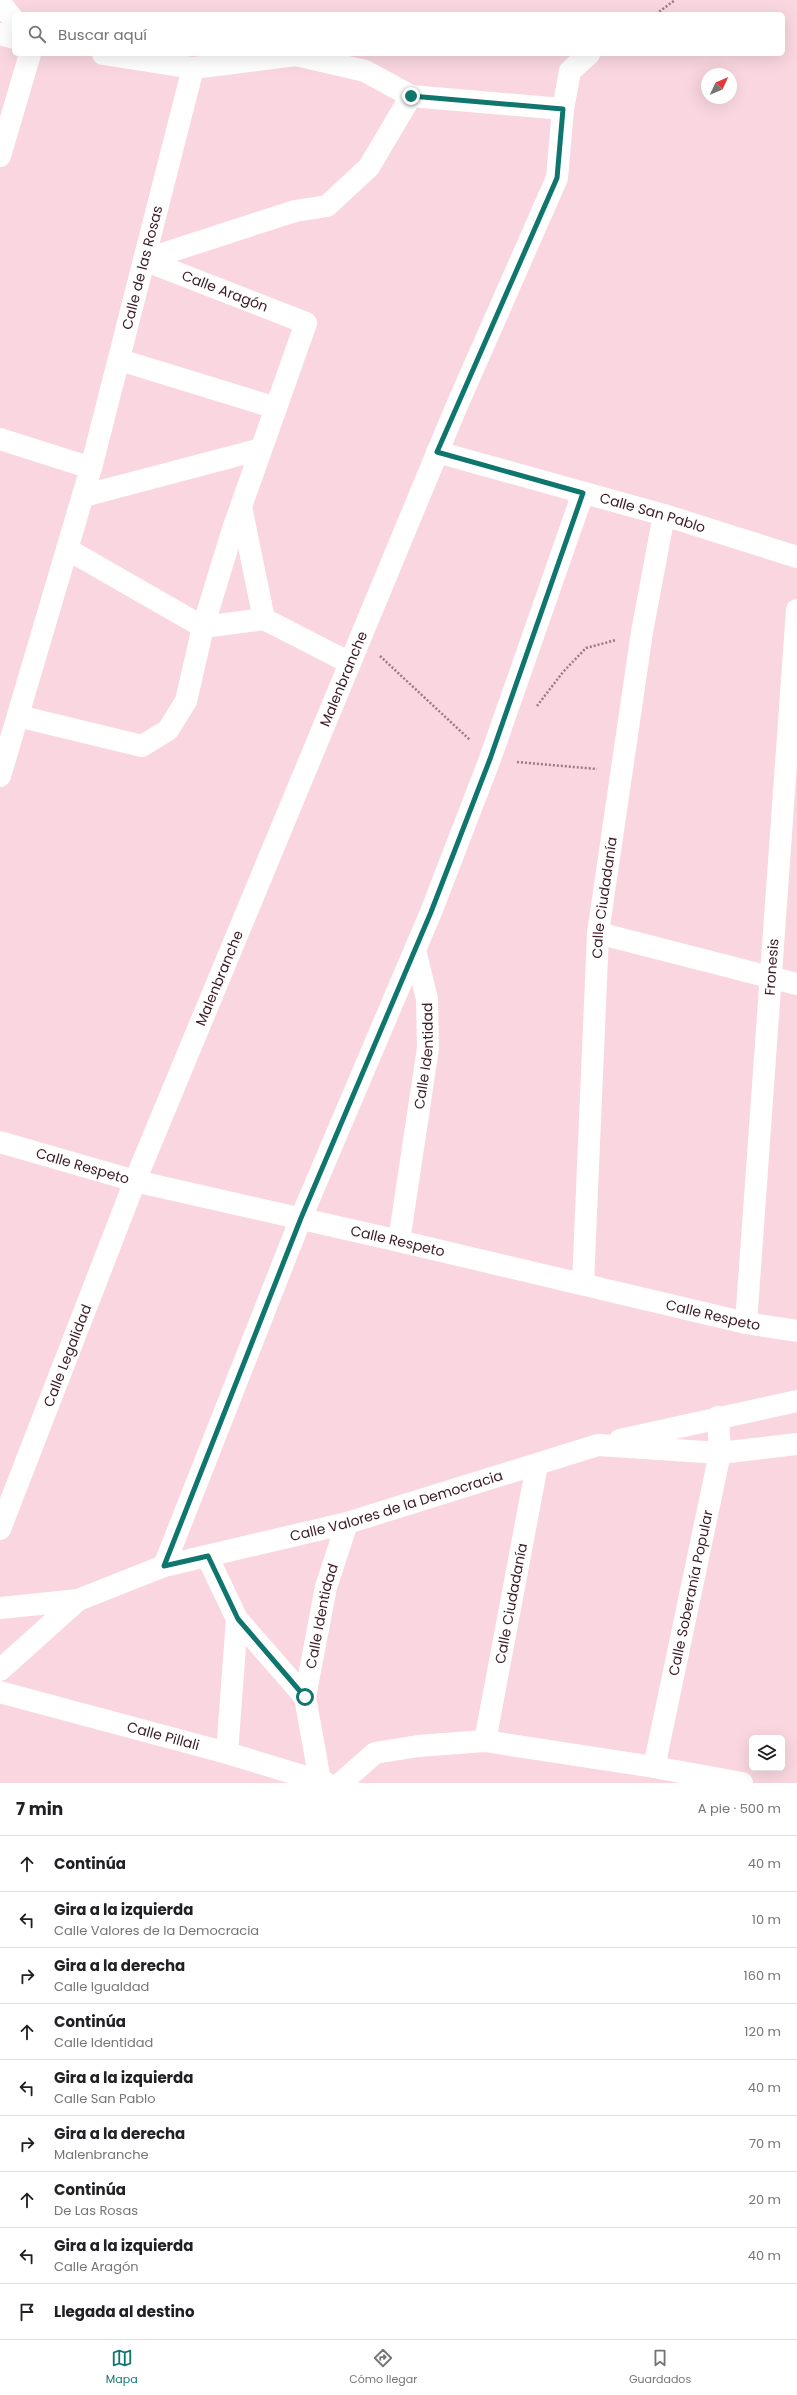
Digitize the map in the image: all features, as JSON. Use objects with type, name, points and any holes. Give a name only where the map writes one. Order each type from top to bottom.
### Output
[{"type":"street","points":[[0,3],[12,18]]},
{"type":"street","points":[[0,34],[12,37]]},
{"type":"street","points":[[0,156],[29,56]]},
{"type":"street","points":[[116,56],[193,68],[288,56]]},
{"type":"street","points":[[300,56],[365,71],[411,96],[563,109]]},
{"type":"street","name":"Malenbranche","points":[[135,1181],[437,452],[557,178],[563,109],[570,71],[587,56]]},
{"type":"street","name":"Calle de las Rosas","points":[[91,468],[120,360],[193,68]]},
{"type":"street","points":[[144,260],[295,211],[327,206],[369,167],[411,96]]},
{"type":"street","name":"Calle Aragón","points":[[144,260],[306,323],[276,408]]},
{"type":"street","points":[[18,716],[142,746],[168,730],[186,701],[203,627],[240,507],[276,408],[120,360]]},
{"type":"street","points":[[0,439],[91,468],[0,776]]},
{"type":"street","points":[[83,496],[261,449]]},
{"type":"street","name":"Calle San Pablo","points":[[437,452],[664,516],[797,557]]},
{"type":"street","points":[[164,1566],[301,1218],[415,950],[490,759],[583,493]]},
{"type":"street","points":[[240,507],[264,619]]},
{"type":"street","name":"Calle Ciudadanía","points":[[583,1284],[598,933],[642,632],[664,516]]},
{"type":"street","points":[[67,549],[203,627],[264,619],[350,663]]},
{"type":"street","name":"Fronesis","points":[[746,1323],[797,610]]},
{"type":"street","points":[[598,933],[797,984]]},
{"type":"street","name":"Calle Identidad","points":[[399,1240],[428,1048],[427,998],[415,950]]},
{"type":"street","name":"Calle Respeto","points":[[0,1142],[135,1181],[399,1240],[746,1323],[797,1331]]},
{"type":"street","name":"Calle Legalidad","points":[[0,1529],[135,1181]]},
{"type":"street","points":[[598,1446],[718,1417],[797,1401]]},
{"type":"street","name":"Calle Soberanía Popular","points":[[654,1767],[720,1453],[718,1417]]},
{"type":"street","name":"Calle Valores de la Democracia","points":[[0,1608],[78,1600],[164,1566],[347,1523],[598,1446],[720,1453],[797,1444]]},
{"type":"street","name":"Calle Ciudadanía","points":[[485,1741],[537,1464]]},
{"type":"street","name":"Calle Identidad","points":[[323,1782],[305,1697],[326,1587],[347,1523]]},
{"type":"street","points":[[208,1556],[238,1619],[305,1697]]},
{"type":"street","points":[[0,1670],[78,1600]]},
{"type":"street","points":[[227,1753],[238,1619]]},
{"type":"street","name":"Calle Pillali","points":[[0,1692],[227,1753],[323,1782]]},
{"type":"street","points":[[341,1783],[375,1753],[418,1746],[485,1741],[654,1767],[742,1783]]},
{"type":"path","points":[[659,12],[675,0]]},
{"type":"path","points":[[534,709],[563,672],[586,648],[642,632]]},
{"type":"route","points":[[305,1697],[238,1619],[208,1556],[164,1566],[301,1218],[431,912],[490,759],[583,493],[437,452],[557,178],[563,109],[511,103],[411,96]]}]
